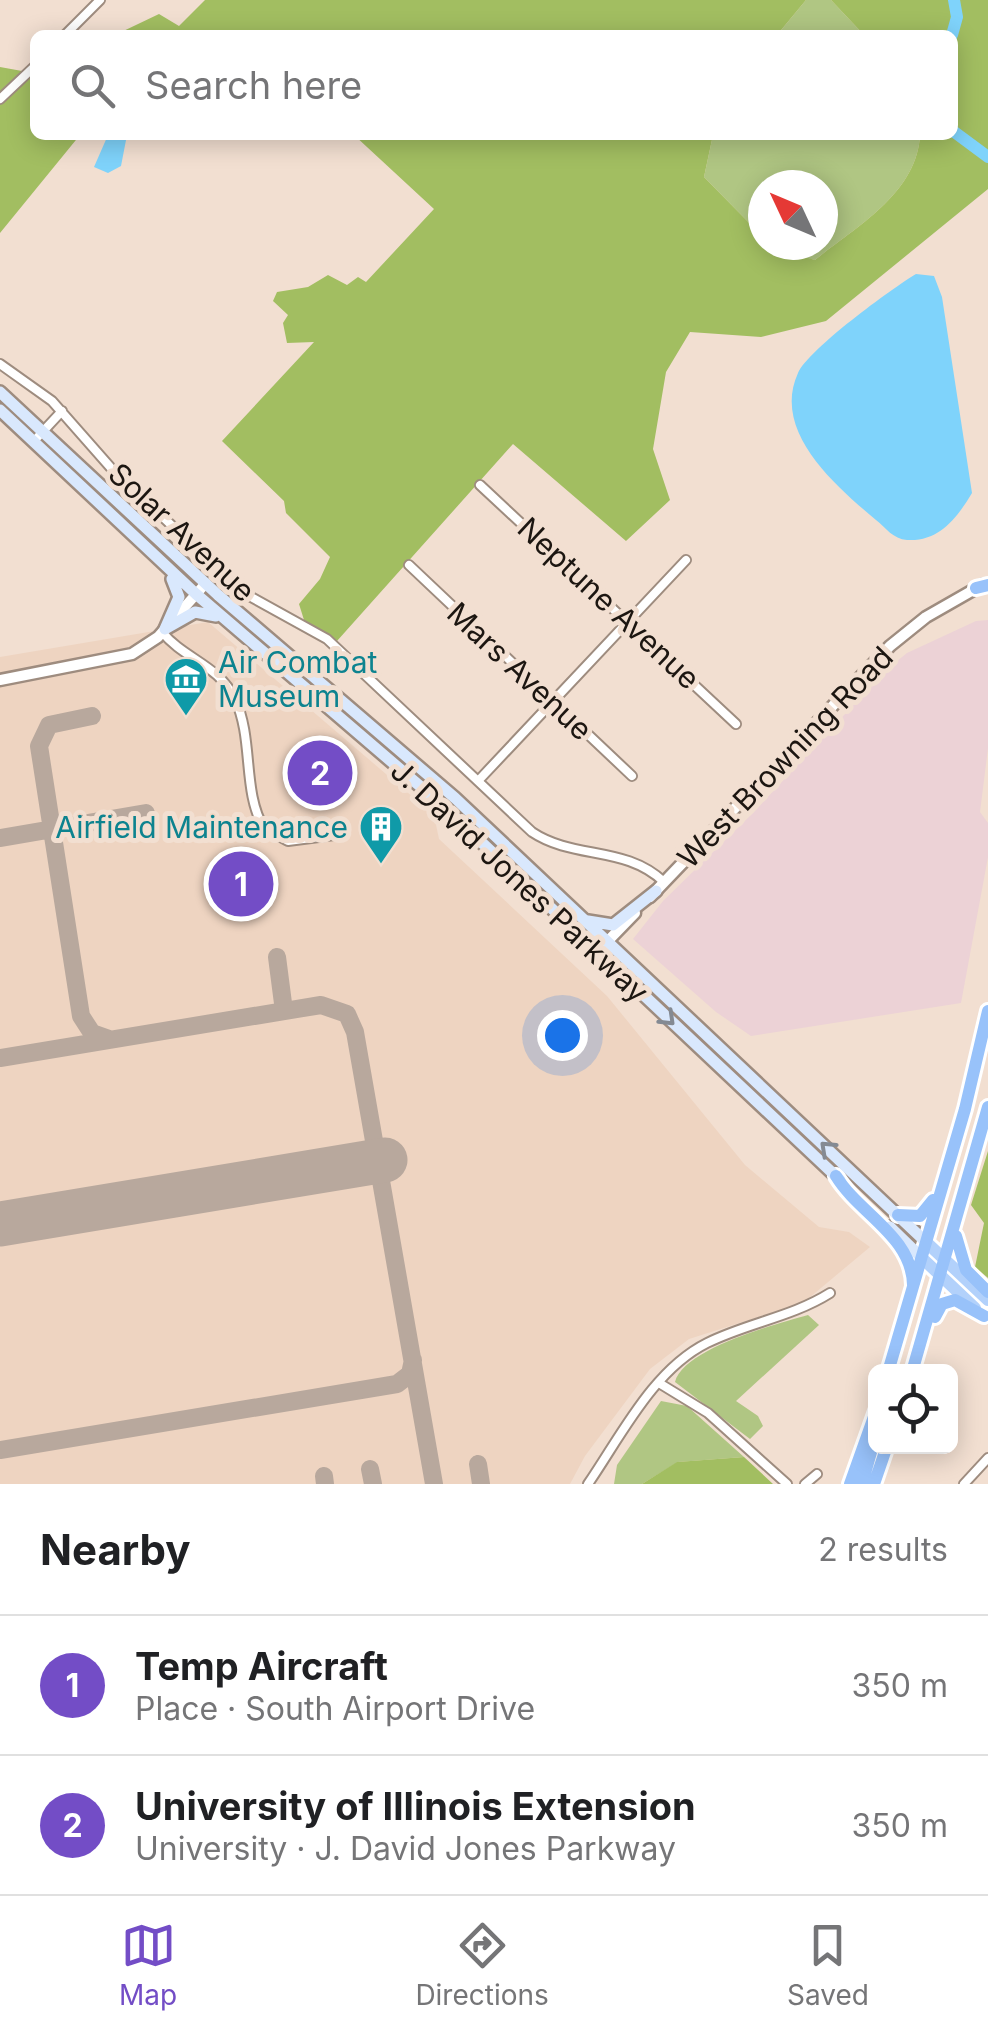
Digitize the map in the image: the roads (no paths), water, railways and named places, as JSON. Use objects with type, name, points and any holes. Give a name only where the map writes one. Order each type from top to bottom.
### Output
[{"type":"highway","points":[[892,1364],[965,1109],[988,1011]]},
{"type":"highway","points":[[916,1364],[988,1107]]},
{"type":"highway","points":[[898,1215],[916,1218],[931,1205],[956,1119],[965,1109]]},
{"type":"highway","points":[[836,1176],[846,1193],[902,1248],[912,1274],[910,1299]]},
{"type":"highway","points":[[956,1222],[961,1262],[988,1292]]},
{"type":"highway","points":[[917,1364],[942,1304],[959,1300],[986,1318]]},
{"type":"highway","points":[[850,1484],[868,1433]]},
{"type":"highway","points":[[862,1484],[871,1454]]},
{"type":"highway","points":[[874,1484],[884,1454]]},
{"type":"main road","name":"J. David Jones Parkway","points":[[0,392],[114,518],[196,594],[442,805],[986,1318]]},
{"type":"main road","name":"J. David Jones Parkway","points":[[0,410],[38,436],[455,798],[988,1300]]},
{"type":"main road","points":[[114,518],[127,537],[178,586],[178,604],[164,630]]},
{"type":"main road","points":[[164,630],[200,612],[228,622]]},
{"type":"main road","points":[[583,918],[595,924],[613,924],[660,887]]},
{"type":"street","points":[[71,30],[100,0]]},
{"type":"street","points":[[0,99],[30,71]]},
{"type":"street","name":"Solar Avenue","points":[[0,364],[62,411],[111,468],[242,592],[327,639],[545,840],[569,849],[625,857],[660,887]]},
{"type":"street","points":[[38,436],[62,411]]},
{"type":"street","name":"Neptune Avenue","points":[[480,485],[736,724]]},
{"type":"street","points":[[478,781],[686,560]]},
{"type":"street","name":"Mars Avenue","points":[[409,566],[632,776]]},
{"type":"street","points":[[0,680],[116,661],[146,646],[206,584]]},
{"type":"street","name":"West Browning Road","points":[[598,952],[890,646],[926,617],[984,585]]},
{"type":"street","points":[[164,630],[172,644],[215,670],[235,699],[264,828],[288,841],[342,834]]},
{"type":"street","points":[[588,1484],[659,1383],[685,1356],[709,1342],[830,1293]]},
{"type":"street","points":[[659,1383],[708,1413],[787,1484]]},
{"type":"street","points":[[964,1484],[988,1458]]},
{"type":"street","points":[[805,1484],[817,1474]]},
{"type":"water","points":[[106,140],[126,140],[121,166],[108,173],[94,167]]},
{"type":"water","points":[[916,274],[934,276],[942,297],[972,493],[938,533],[907,540],[894,535],[827,475],[801,437],[793,416],[792,395],[805,362],[834,335]]},
{"type":"waterway","points":[[953,30],[957,17],[954,0]]},
{"type":"waterway","points":[[958,135],[988,157]]},
{"type":"place","name":"Air Combat Museum","points":[[186,717]]},
{"type":"place","name":"University of Illinois Extension","points":[[320,773]]},
{"type":"place","name":"Airfield Maintenance","points":[[381,865]]},
{"type":"place","name":"Temp Aircraft","points":[[241,884]]}]
